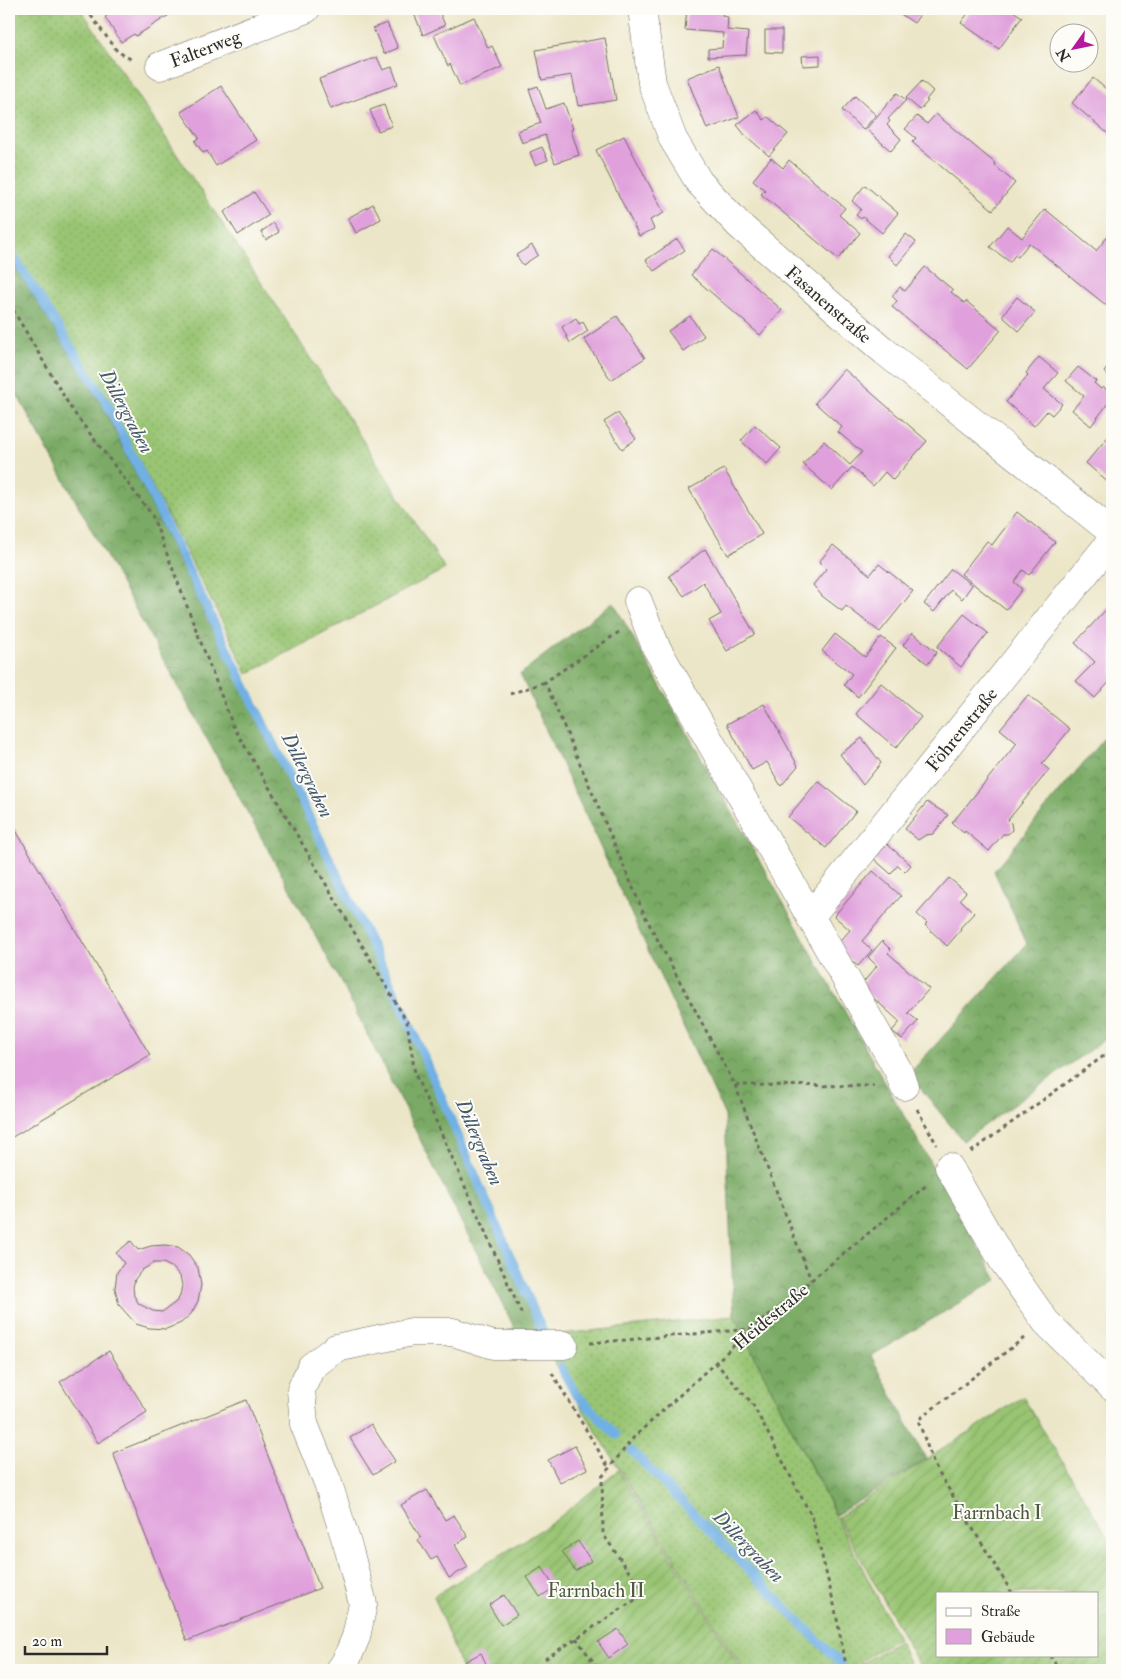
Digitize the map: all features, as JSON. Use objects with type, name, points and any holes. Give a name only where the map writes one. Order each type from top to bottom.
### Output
[{"type":"street","name":"Falterweg","points":[[160,66],[306,9]]},
{"type":"street","name":"Fasanenstraße","points":[[642,9],[652,83],[673,139],[699,182],[739,225],[884,351],[1112,532]]},
{"type":"street","name":"Föhrenstraße","points":[[810,917],[1112,540]]},
{"type":"street","points":[[638,601],[656,647],[898,1070],[904,1086]]},
{"type":"street","points":[[949,1167],[1003,1261],[1046,1322],[1112,1387]]},
{"type":"street","points":[[340,1670],[356,1637],[363,1604],[349,1550],[328,1483],[304,1424],[301,1390],[311,1367],[336,1348],[412,1332],[453,1332],[493,1345],[564,1345]]},
{"type":"path","points":[[86,9],[117,51],[145,67],[160,66]]},
{"type":"path","points":[[9,302],[72,410],[152,515],[233,726],[407,1022],[415,1074],[535,1345],[609,1468]]},
{"type":"path","points":[[510,694],[545,682],[619,631],[656,647]]},
{"type":"path","points":[[545,682],[645,916],[735,1085],[811,1280]]},
{"type":"path","name":"Heidestraße","points":[[576,1638],[644,1594],[603,1534],[602,1477],[634,1437],[752,1329],[949,1167],[986,1143],[1112,1050]]},
{"type":"path","points":[[735,1085],[904,1086],[949,1167]]},
{"type":"path","points":[[1011,1592],[934,1465],[918,1420],[1046,1322]]},
{"type":"path","points":[[564,1345],[752,1329]]},
{"type":"path","points":[[715,1362],[752,1403],[812,1517],[834,1604],[846,1670]]},
{"type":"path","points":[[544,1659],[576,1638],[599,1670]]},
{"type":"path","points":[[1051,1656],[1059,1670]]},
{"type":"green space","points":[[9,9],[81,9],[280,311],[445,569],[247,674],[228,633],[107,398],[9,247]]},
{"type":"green space","points":[[9,257],[101,403],[405,1018],[543,1337],[520,1339],[341,982],[9,380]]},
{"type":"green space","points":[[613,602],[997,1280],[871,1356],[926,1459],[836,1515],[734,1316],[725,1116],[520,674]]},
{"type":"green space","points":[[1108,733],[1112,737],[1112,1034],[963,1141],[909,1074],[1027,944],[994,871]]},
{"type":"green space","points":[[734,1316],[898,1638],[846,1670],[743,1670],[556,1366],[551,1335]]},
{"type":"green space","name":"Farrnbach I","points":[[1023,1397],[1112,1544],[1112,1670],[922,1670],[838,1517]]},
{"type":"green space","name":"Farrnbach II","points":[[618,1470],[741,1670],[462,1670],[434,1596],[552,1523]]},
{"type":"green space","points":[[899,1641],[913,1670],[850,1670]]},
{"type":"building","points":[[119,9],[165,9],[169,15],[136,36],[134,34],[121,42],[105,17]]},
{"type":"building","points":[[418,9],[438,9],[445,25],[423,35],[413,11]]},
{"type":"building","points":[[687,9],[723,9],[722,16],[728,17],[727,30],[748,32],[746,55],[708,57],[708,49],[722,48],[723,33],[685,30]]},
{"type":"building","points":[[893,9],[924,9],[914,23]]},
{"type":"building","points":[[971,9],[1010,9],[1022,17],[999,49],[961,23]]},
{"type":"building","points":[[474,17],[488,48],[492,46],[502,67],[460,86],[450,64],[448,66],[434,35]]},
{"type":"building","points":[[387,23],[398,48],[384,54],[373,28]]},
{"type":"building","points":[[765,30],[782,30],[782,53],[765,52]]},
{"type":"building","points":[[605,38],[616,100],[578,106],[572,75],[542,80],[536,50]]},
{"type":"building","points":[[820,55],[820,65],[803,66],[802,56]]},
{"type":"building","points":[[377,57],[383,70],[392,67],[398,84],[331,109],[319,79]]},
{"type":"building","points":[[719,65],[739,117],[707,129],[687,78]]},
{"type":"building","points":[[1093,78],[1112,94],[1112,137],[1072,103]]},
{"type":"building","points":[[922,81],[933,91],[926,100],[928,101],[920,110],[906,98]]},
{"type":"building","points":[[221,86],[256,140],[216,166],[207,151],[203,153],[195,141],[199,138],[181,112]]},
{"type":"building","points":[[538,86],[546,109],[564,103],[579,155],[555,163],[545,135],[522,143],[518,131],[541,123],[529,89]]},
{"type":"building","points":[[897,93],[906,100],[888,119],[890,121],[887,125],[901,139],[891,151],[866,129]]},
{"type":"building","points":[[855,96],[876,115],[863,130],[842,110]]},
{"type":"building","points":[[384,105],[392,126],[378,131],[370,110]]},
{"type":"building","points":[[756,110],[764,120],[768,117],[788,134],[769,156],[745,135],[737,125]]},
{"type":"building","points":[[936,114],[996,164],[995,166],[1015,183],[993,210],[912,142],[916,138],[905,129],[917,116],[927,124]]},
{"type":"building","points":[[624,136],[664,213],[650,220],[654,229],[639,236],[596,150]]},
{"type":"building","points":[[542,147],[548,160],[535,165],[530,152]]},
{"type":"building","points":[[771,158],[783,168],[789,160],[845,208],[839,215],[860,233],[838,259],[761,194],[765,190],[753,180]]},
{"type":"building","points":[[865,185],[898,213],[882,233],[863,217],[861,219],[856,215],[861,209],[852,201]]},
{"type":"building","points":[[254,192],[269,215],[238,235],[224,212]]},
{"type":"building","points":[[373,204],[381,219],[356,233],[348,218]]},
{"type":"building","points":[[1045,209],[1096,251],[1112,231],[1112,310],[1029,243],[1018,257],[1015,255],[1010,262],[990,247],[1007,226],[1022,238]]},
{"type":"building","points":[[273,223],[279,232],[266,240],[261,232]]},
{"type":"building","points":[[906,234],[916,242],[897,265],[888,256]]},
{"type":"building","points":[[677,239],[685,250],[654,271],[646,260]]},
{"type":"building","points":[[532,245],[538,255],[523,265],[516,255]]},
{"type":"building","points":[[713,249],[782,310],[760,335],[691,275]]},
{"type":"building","points":[[925,267],[953,290],[951,292],[964,303],[966,301],[1001,330],[968,369],[892,307],[897,301],[892,296],[900,287],[905,291]]},
{"type":"building","points":[[1017,297],[1035,312],[1019,331],[1002,316]]},
{"type":"building","points":[[617,316],[645,358],[611,380],[584,339]]},
{"type":"building","points":[[690,316],[704,336],[683,351],[668,331]]},
{"type":"building","points":[[576,318],[579,324],[583,322],[588,331],[570,343],[562,327]]},
{"type":"building","points":[[1039,357],[1058,373],[1044,389],[1062,404],[1052,415],[1047,411],[1034,426],[1006,402],[1028,375],[1026,373]]},
{"type":"building","points":[[1112,362],[1112,379],[1104,372]]},
{"type":"building","points":[[1078,367],[1096,381],[1094,383],[1101,389],[1103,387],[1112,394],[1112,398],[1091,426],[1072,410],[1084,396],[1066,381]]},
{"type":"building","points":[[844,369],[927,441],[893,480],[885,472],[873,486],[852,467],[832,490],[803,464],[824,441],[850,465],[862,452],[838,432],[842,427],[815,403]]},
{"type":"building","points":[[618,413],[636,439],[622,449],[604,422]]},
{"type":"building","points":[[755,425],[781,448],[767,464],[741,441]]},
{"type":"building","points":[[1112,432],[1112,486],[1086,463]]},
{"type":"building","points":[[724,469],[762,534],[728,555],[689,489]]},
{"type":"building","points":[[1017,512],[1055,542],[1029,575],[1023,570],[1014,582],[1022,589],[1006,610],[961,574],[987,541],[992,545]]},
{"type":"building","points":[[833,545],[870,575],[879,564],[913,591],[880,632],[846,606],[842,611],[822,596],[813,585],[826,569],[819,562]]},
{"type":"building","points":[[705,549],[755,634],[727,651],[709,621],[721,614],[703,582],[684,596],[669,576]]},
{"type":"building","points":[[951,569],[972,585],[962,599],[951,590],[934,612],[924,604]]},
{"type":"building","points":[[1112,603],[1112,679],[1095,698],[1076,681],[1095,662],[1075,643]]},
{"type":"building","points":[[964,614],[988,633],[961,667],[937,647]]},
{"type":"building","points":[[912,633],[937,652],[928,664],[903,645]]},
{"type":"building","points":[[835,634],[865,657],[881,637],[896,648],[858,697],[844,685],[852,674],[822,651]]},
{"type":"building","points":[[881,683],[921,717],[896,748],[856,714]]},
{"type":"building","points":[[1028,695],[1070,729],[1042,764],[1049,770],[1008,820],[1011,823],[1012,830],[1008,834],[1003,834],[989,851],[952,823],[1017,743],[1000,729]]},
{"type":"building","points":[[764,704],[798,766],[781,786],[767,762],[752,770],[727,724]]},
{"type":"building","points":[[862,738],[881,763],[863,785],[840,754]]},
{"type":"building","points":[[818,781],[856,811],[826,848],[788,817]]},
{"type":"building","points":[[927,802],[948,815],[933,834],[926,835],[918,840],[905,829]]},
{"type":"building","points":[[9,819],[150,1055],[9,1139]]},
{"type":"building","points":[[887,844],[911,865],[905,872],[898,865],[891,874],[874,859]]},
{"type":"building","points":[[873,871],[901,896],[862,941],[872,950],[858,966],[835,947],[850,930],[834,916]]},
{"type":"building","points":[[949,878],[966,892],[960,899],[974,913],[947,946],[925,925],[927,923],[917,914]]},
{"type":"building","points":[[882,941],[891,950],[888,953],[929,989],[908,1013],[918,1021],[902,1039],[892,1031],[900,1022],[860,986],[877,966],[868,957]]},
{"type":"building","points":[[131,1241],[138,1250],[151,1246],[165,1245],[178,1247],[189,1255],[198,1268],[201,1285],[198,1301],[191,1314],[181,1323],[166,1329],[149,1328],[136,1324],[119,1305],[115,1288],[117,1272],[124,1263],[116,1253]],"holes":[[[154,1263],[163,1263],[173,1268],[180,1276],[182,1285],[180,1296],[176,1302],[162,1312],[153,1311],[139,1304],[134,1296],[133,1287],[135,1279],[142,1270]]]},
{"type":"building","points":[[109,1351],[147,1412],[98,1443],[60,1382]]},
{"type":"building","points":[[246,1400],[320,1588],[187,1641],[113,1453]]},
{"type":"building","points":[[371,1424],[395,1461],[373,1475],[350,1438]]},
{"type":"building","points":[[575,1446],[587,1469],[560,1483],[548,1460]]},
{"type":"building","points":[[427,1490],[445,1520],[454,1515],[468,1537],[455,1545],[468,1567],[449,1578],[437,1557],[431,1560],[418,1540],[421,1538],[401,1505]]},
{"type":"building","points":[[578,1541],[591,1561],[575,1571],[562,1551]]},
{"type":"building","points":[[542,1567],[555,1587],[540,1597],[527,1577]]},
{"type":"building","points":[[504,1595],[517,1615],[501,1625],[489,1605]]},
{"type":"building","points":[[618,1629],[628,1644],[609,1658],[598,1642]]},
{"type":"building","points":[[481,1653],[489,1670],[468,1670],[464,1662]]},
{"type":"waterway","name":"Dillergraben","points":[[9,249],[107,404],[405,1013],[543,1332]]},
{"type":"waterway","name":"Dillergraben","points":[[561,1367],[575,1393],[616,1435]]},
{"type":"waterway","name":"Dillergraben","points":[[632,1451],[841,1664]]}]
